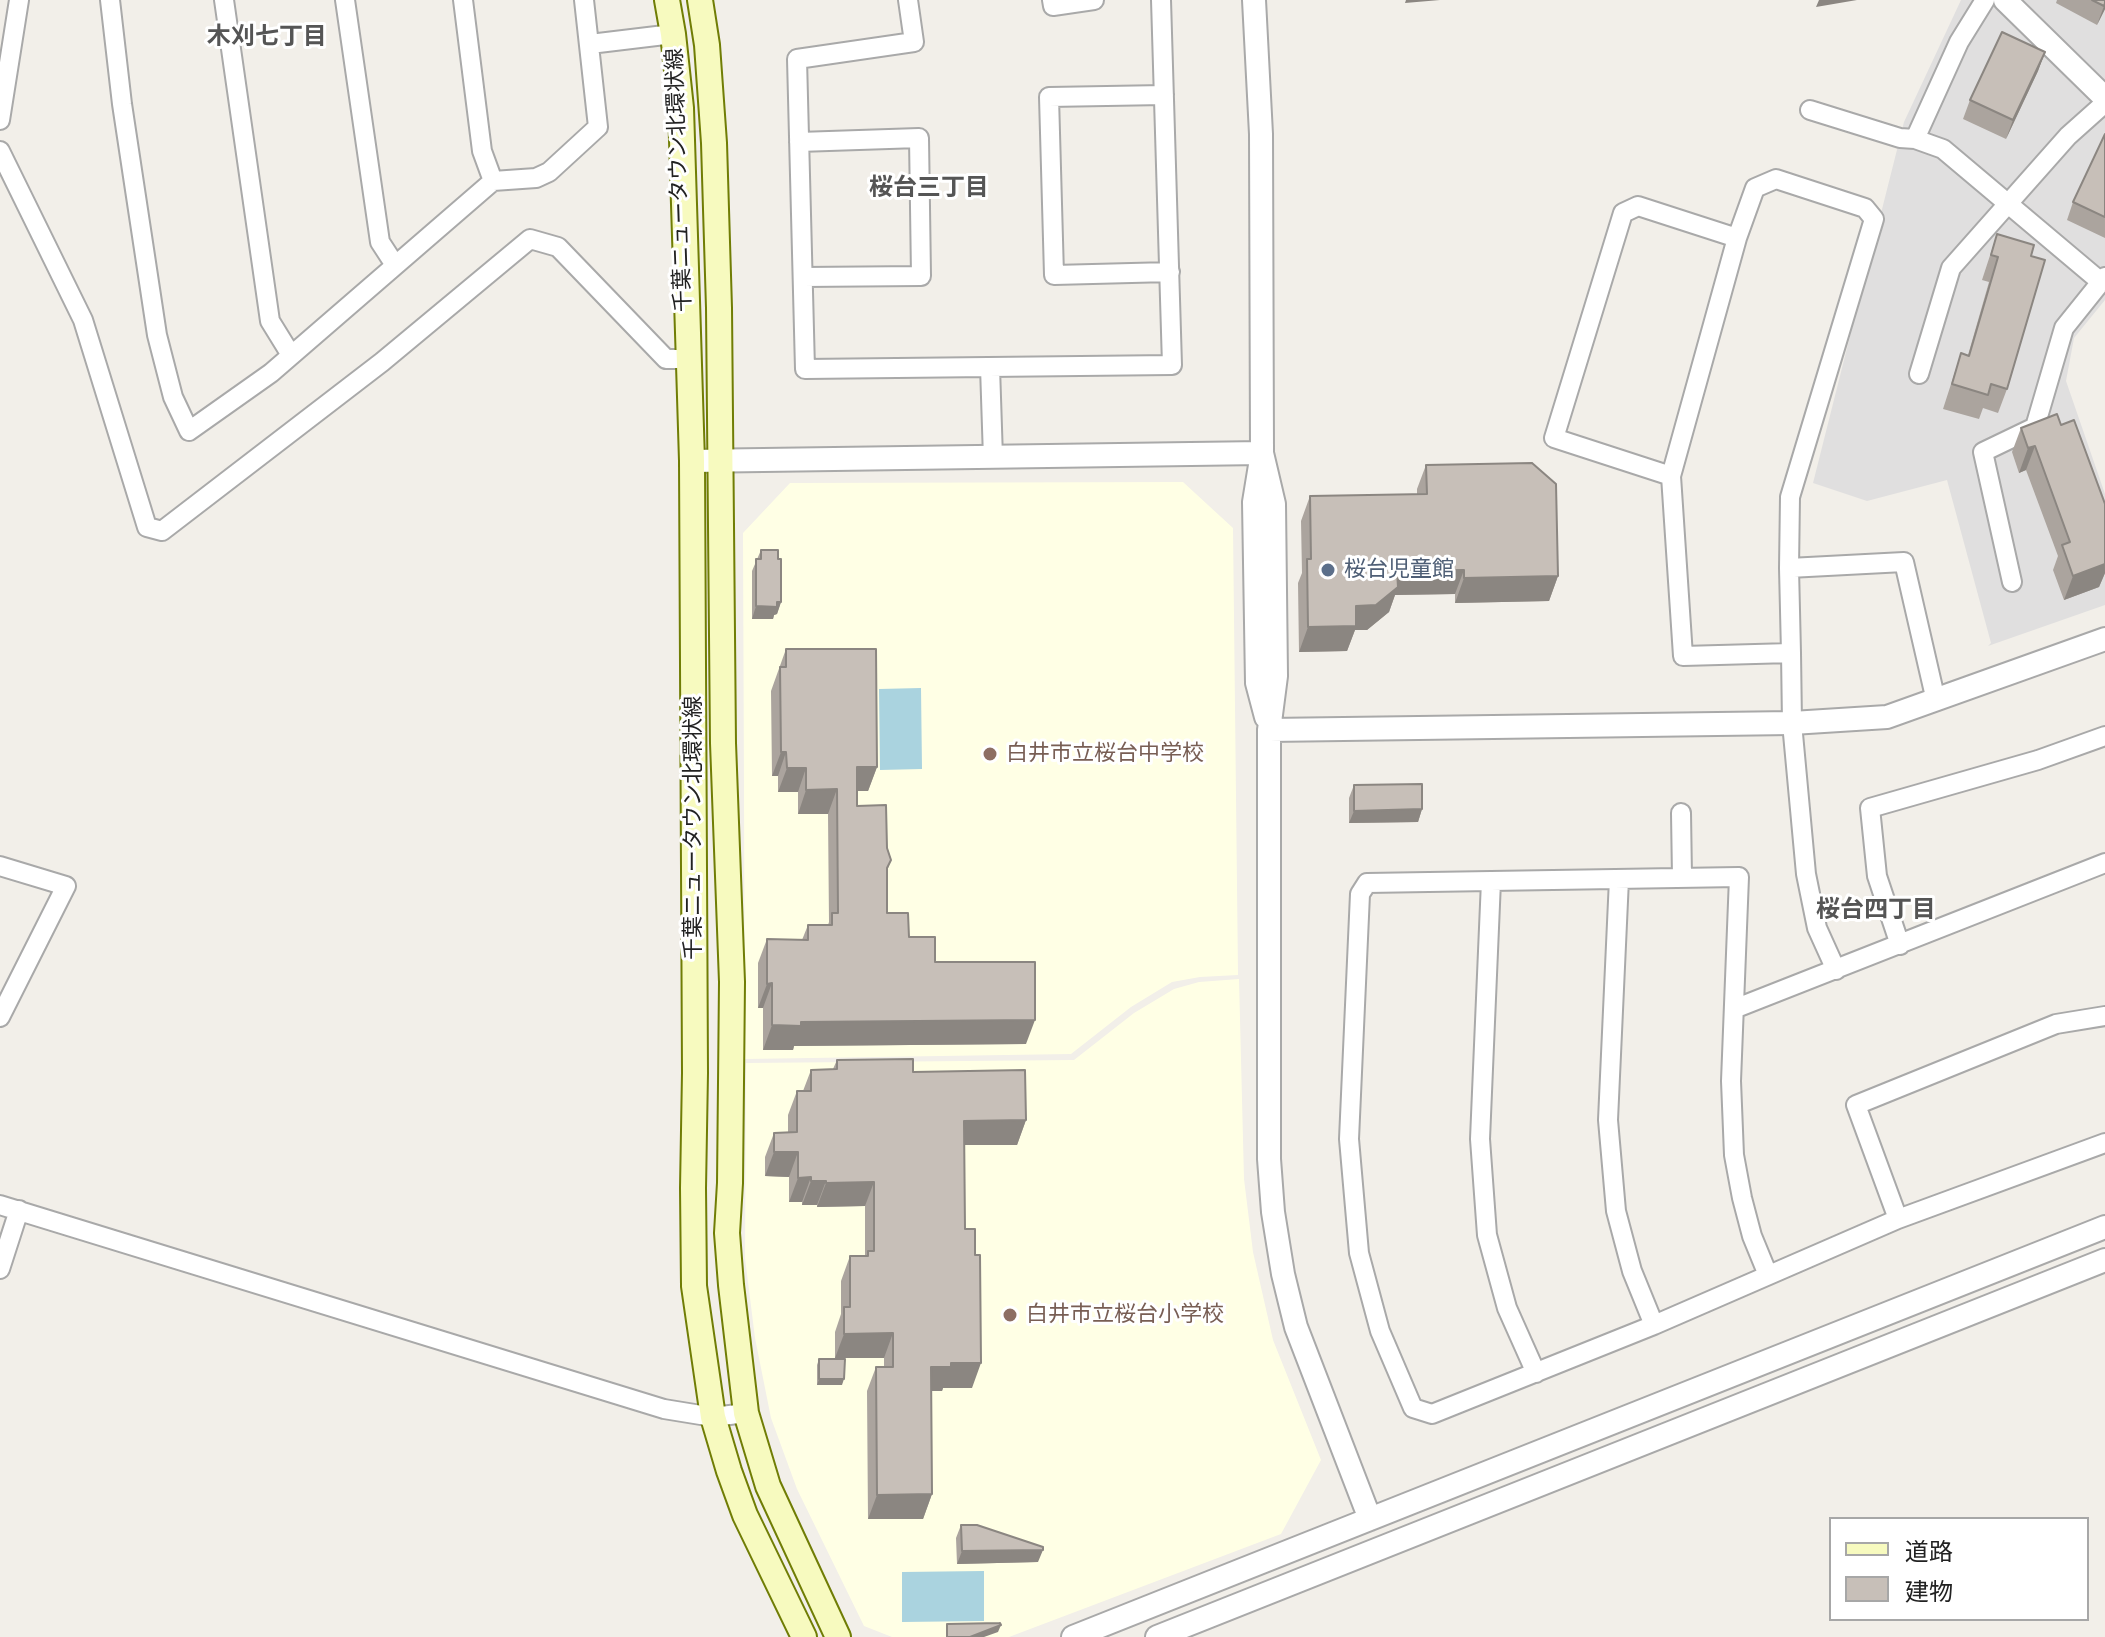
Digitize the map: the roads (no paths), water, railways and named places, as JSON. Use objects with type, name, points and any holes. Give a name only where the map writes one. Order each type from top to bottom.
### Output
[{"type":"main road","name":"千葉ニュータウン北環状線","points":[[667,0],[681,108],[692,461],[694,1286],[713,1417],[729,1471],[745,1515],[804,1637]]},
{"type":"main road","name":"千葉ニュータウン北環状線","points":[[700,0],[707,45],[714,143],[722,460],[723,743],[732,982],[727,1233],[731,1285],[746,1413],[768,1486],[838,1637]]},
{"type":"street","points":[[0,120],[19,0]]},
{"type":"street","points":[[110,0],[122,104],[157,335],[173,397],[189,431],[271,373],[493,181],[536,178],[549,172],[598,127],[584,0]]},
{"type":"street","points":[[224,0],[270,321],[291,355]]},
{"type":"street","points":[[345,0],[380,242],[395,265]]},
{"type":"street","points":[[463,0],[482,151],[493,181]]},
{"type":"street","points":[[908,0],[914,42],[797,59],[805,369],[1172,365],[1161,0]]},
{"type":"street","points":[[1052,0],[1053,6],[1094,0]]},
{"type":"street","points":[[1254,0],[1261,134],[1262,453],[1254,502],[1257,683],[1269,730],[1269,1159],[1273,1212],[1296,1327],[1370,1519]]},
{"type":"street","points":[[1915,139],[1959,42],[2002,1],[2105,100],[2068,136],[1951,268],[1919,374]]},
{"type":"street","points":[[590,44],[673,34]]},
{"type":"street","points":[[1164,95],[1049,97],[1054,275],[1170,272]]},
{"type":"street","points":[[1810,110],[1943,149],[2103,280],[2064,328],[2035,427],[1983,452],[2012,582]]},
{"type":"street","points":[[799,142],[919,138],[921,276],[803,277]]},
{"type":"street","points":[[0,151],[83,320],[147,527],[162,531],[382,362],[530,239],[558,247],[666,359],[687,359]]},
{"type":"street","points":[[1791,653],[1683,656],[1671,476],[1737,238],[1755,188],[1776,179],[1865,208],[1874,219],[1790,497],[1792,723],[1806,874],[1817,928],[1836,970]]},
{"type":"street","points":[[1671,476],[1554,438],[1623,213],[1638,206],[1737,238]]},
{"type":"street","points":[[990,367],[993,458]]},
{"type":"street","points":[[692,461],[1262,453]]},
{"type":"street","points":[[1789,568],[1904,562],[1936,701]]},
{"type":"street","points":[[1269,730],[1792,723],[1887,717],[2105,639]]},
{"type":"street","points":[[1900,945],[1877,876],[1870,808],[2038,760],[2105,736]]},
{"type":"street","points":[[1681,813],[1682,877]]},
{"type":"street","points":[[1734,1009],[2105,863]]},
{"type":"street","points":[[0,866],[66,886],[2,1006]]},
{"type":"street","points":[[1768,1275],[1752,1236],[1734,1155],[1731,1081],[1739,877],[1367,883],[1360,894],[1349,1139],[1359,1253],[1380,1331],[1413,1408],[1432,1414],[1654,1325],[1898,1219],[2105,1143]]},
{"type":"street","points":[[1619,879],[1608,1120],[1616,1211],[1632,1271],[1654,1325]]},
{"type":"street","points":[[1491,881],[1480,1139],[1487,1235],[1507,1308],[1536,1373]]},
{"type":"street","points":[[1898,1219],[1856,1105],[2056,1024],[2105,1016]]},
{"type":"street","points":[[0,1205],[664,1409],[713,1417],[746,1413]]},
{"type":"street","points":[[0,1269],[19,1210]]},
{"type":"street","points":[[1073,1637],[2105,1227]]},
{"type":"street","points":[[1157,1637],[2105,1260]]},
{"type":"water","points":[[921,688],[922,769],[880,770],[879,689]]},
{"type":"water","points":[[984,1571],[984,1621],[902,1622],[902,1572]]},
{"type":"place","name":"桜台児童館","points":[[1328,570]]},
{"type":"place","name":"白井市立桜台中学校","points":[[990,754]]},
{"type":"place","name":"白井市立桜台小学校","points":[[1010,1315]]},
{"type":"district","name":"木刈七丁目","points":[[267,38]]},
{"type":"district","name":"桜台三丁目","points":[[929,189]]},
{"type":"district","name":"桜台四丁目","points":[[1876,911]]}]
